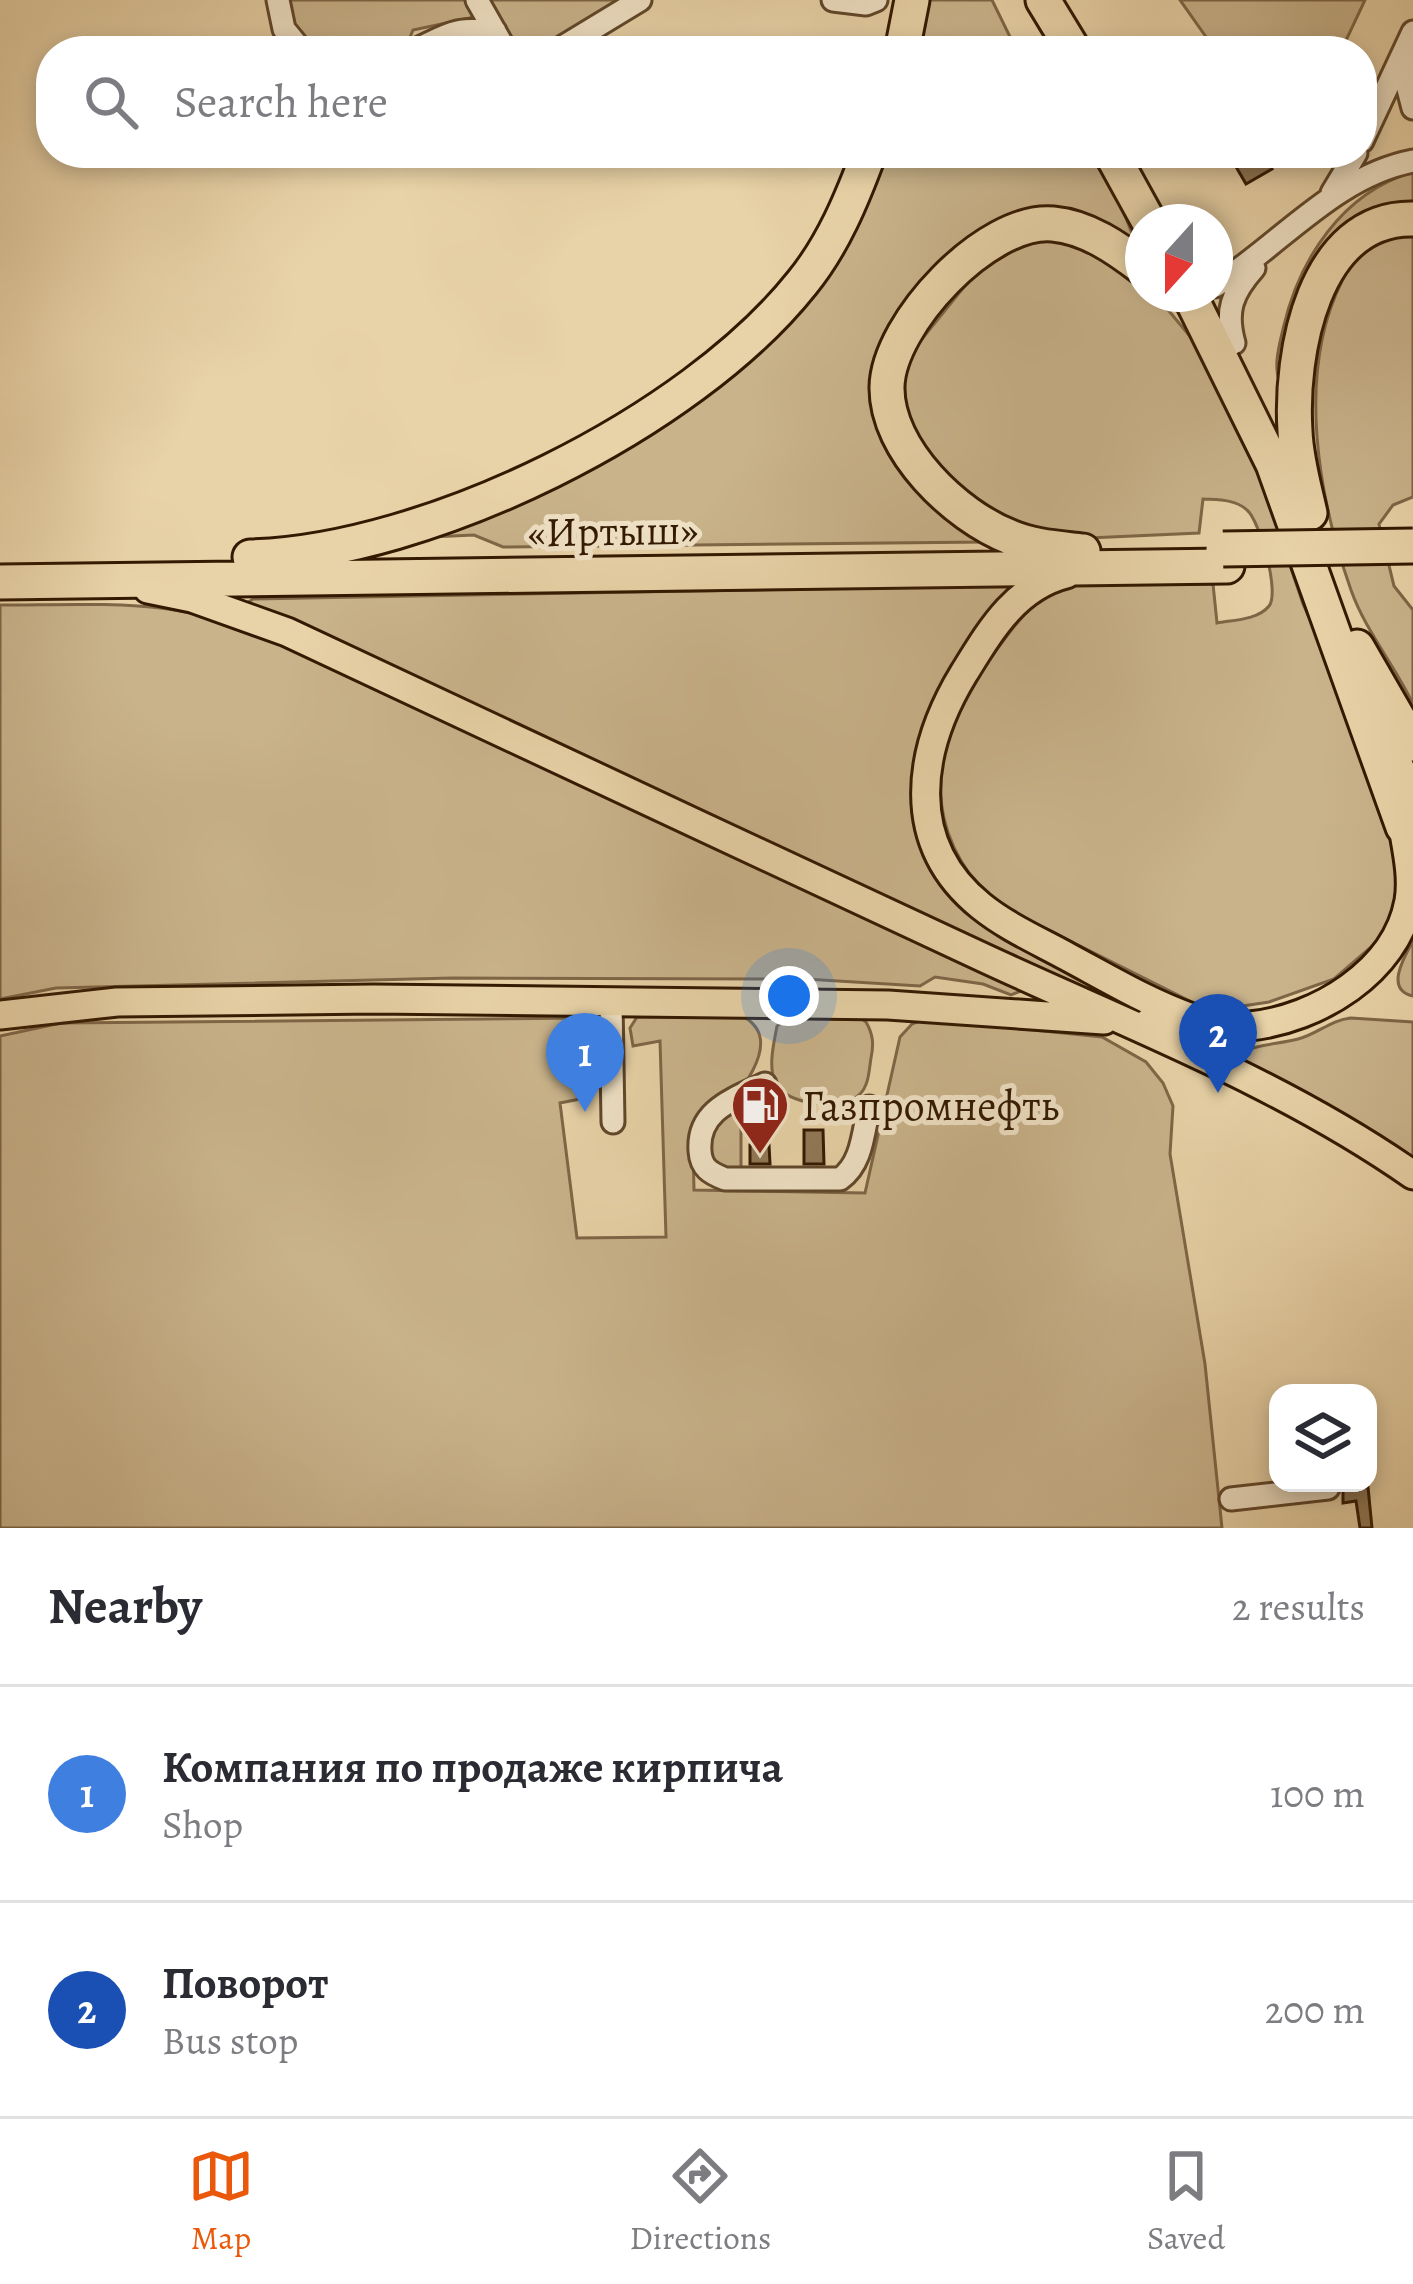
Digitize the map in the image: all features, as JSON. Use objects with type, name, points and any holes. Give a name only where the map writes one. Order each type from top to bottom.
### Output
[{"type":"highway","points":[[905,36],[912,0]]},
{"type":"highway","points":[[1030,0],[1048,36]]},
{"type":"highway","points":[[1043,0],[1065,36]]},
{"type":"highway","points":[[0,568],[62,561],[294,555],[413,527],[525,481],[658,408],[763,325],[823,254],[861,168]]},
{"type":"highway","points":[[1120,168],[1139,204]]},
{"type":"highway","points":[[1139,168],[1158,204]]},
{"type":"highway","points":[[1312,521],[1298,459],[1294,406],[1298,358],[1310,313],[1325,275],[1352,240],[1376,225],[1413,219]]},
{"type":"highway","points":[[1094,560],[1005,536],[948,496],[896,430],[888,400],[888,372],[907,328],[937,291],[987,244],[1020,227],[1069,226],[1125,256]]},
{"type":"highway","points":[[1206,312],[1273,421],[1360,656],[1413,744]]},
{"type":"highway","points":[[1226,347],[1410,828]]},
{"type":"highway","points":[[1225,558],[1413,546]]},
{"type":"highway","points":[[1225,558],[1413,563]]},
{"type":"highway","name":"«Иртыш»","points":[[0,585],[1225,558]]},
{"type":"highway","name":"«Иртыш»","points":[[0,568],[1094,560]]},
{"type":"main road","points":[[1094,560],[1018,597],[986,636],[933,733],[925,792],[931,827],[952,876],[997,918],[1152,1001],[1219,1026]]},
{"type":"main road","points":[[0,585],[148,589],[254,619],[1260,1084],[1362,1140],[1413,1175]]},
{"type":"main road","points":[[0,1015],[117,1002],[374,999],[888,1005],[1219,1026],[1249,1026],[1299,1014],[1343,992],[1374,965],[1396,935],[1409,901],[1410,828],[1360,656]]},
{"type":"street","points":[[278,0],[290,36]]},
{"type":"street","points":[[477,0],[498,36]]},
{"type":"street","points":[[581,36],[640,0]]},
{"type":"street","points":[[833,0],[866,4],[877,0]]},
{"type":"street","points":[[438,36],[462,28],[486,36]]},
{"type":"street","points":[[1377,109],[1413,32]]},
{"type":"street","points":[[1413,44],[1406,81],[1413,108]]},
{"type":"street","points":[[1233,271],[1368,175],[1413,161]]},
{"type":"street","points":[[1325,203],[1347,168]]},
{"type":"street","points":[[1233,260],[1272,247]]},
{"type":"street","points":[[1226,347],[1231,301],[1272,247]]},
{"type":"street","points":[[610,1002],[613,1122]]},
{"type":"street","points":[[765,1084],[722,1104],[705,1121],[699,1143],[701,1163],[711,1174],[725,1179],[839,1179],[851,1171],[869,1107]]},
{"type":"street","points":[[1231,1499],[1293,1492]]},
{"type":"shaded area","points":[[280,0],[628,0],[565,36],[506,36],[489,11],[413,30],[411,36],[290,36]]},
{"type":"shaded area","points":[[928,0],[992,0],[1010,36],[920,36]]},
{"type":"shaded area","points":[[1180,0],[1365,0],[1348,36],[1205,36]]},
{"type":"shaded area","points":[[873,168],[1102,168],[1118,199],[1125,216],[1125,245],[991,233],[877,396],[985,542],[503,547],[474,535],[431,537],[748,359]]},
{"type":"shaded area","points":[[1413,172],[1413,209],[1353,231],[1280,383],[1277,363],[1283,329],[1312,254],[1345,212],[1388,182]]},
{"type":"shaded area","points":[[1413,231],[1413,497],[1393,505],[1379,524],[1394,586],[1413,610],[1413,704],[1364,619],[1339,554],[1322,476],[1316,395],[1328,317],[1350,266],[1373,241]]},
{"type":"shaded area","points":[[1042,239],[1067,239],[1125,272],[1125,312],[1170,312],[1207,357],[1257,467],[1303,604],[1395,839],[1402,874],[1385,935],[1334,979],[1269,1002],[1204,1008],[994,903],[967,870],[949,837],[941,804],[949,737],[982,670],[1037,602],[1078,584],[1213,584],[1217,623],[1258,614],[1272,599],[1263,542],[1252,517],[1237,504],[1203,499],[1199,533],[1044,540],[975,505],[934,463],[911,432],[901,386],[909,355],[972,277],[1008,253]]},
{"type":"shaded area","points":[[1021,585],[951,682],[930,847],[1105,992],[1101,998],[247,603],[253,599]]},
{"type":"shaded area","points":[[0,605],[168,609],[258,634],[1021,991],[1011,995],[983,984],[935,977],[920,986],[805,979],[452,978],[56,988],[0,999]]},
{"type":"shaded area","points":[[1413,941],[1413,996],[1398,981]]},
{"type":"shaded area","points":[[793,1014],[858,1016],[866,1022],[872,1048],[867,1082],[860,1094],[828,1104],[802,1101],[781,1090],[773,1075],[773,1047],[777,1026]]},
{"type":"shaded area","points":[[742,1016],[757,1029],[761,1044],[746,1081],[693,1146],[694,1190],[865,1193],[900,1037],[924,1019],[1102,1037],[1146,1062],[1173,1106],[1170,1154],[1205,1364],[1222,1528],[0,1528],[0,1036],[61,1023],[587,1018],[595,1028],[594,1047],[575,1053],[580,1099],[560,1103],[577,1238],[666,1237],[660,1041],[633,1046],[630,1028],[637,1017]]},
{"type":"shaded area","points":[[1351,1018],[1413,1022],[1413,1161],[1242,1063],[1241,1052],[1298,1039]]},
{"type":"shaded area","points":[[735,1108],[741,1114],[741,1177],[713,1162],[708,1148],[712,1124]]},
{"type":"building","points":[[1237,168],[1271,168],[1272,169],[1246,184]]},
{"type":"building","points":[[804,1130],[823,1130],[824,1164],[804,1164]]},
{"type":"building","name":"Газпромнефть","points":[[750,1145],[769,1145],[770,1164],[750,1164]]},
{"type":"building","points":[[1343,1492],[1368,1492],[1372,1528],[1360,1528],[1356,1501],[1343,1503]]},
{"type":"place","name":"Поворот","points":[[1218,1093]]},
{"type":"place","name":"Компания по продаже кирпича","points":[[585,1112]]},
{"type":"place","name":"Газпромнефть","points":[[760,1156]]}]
